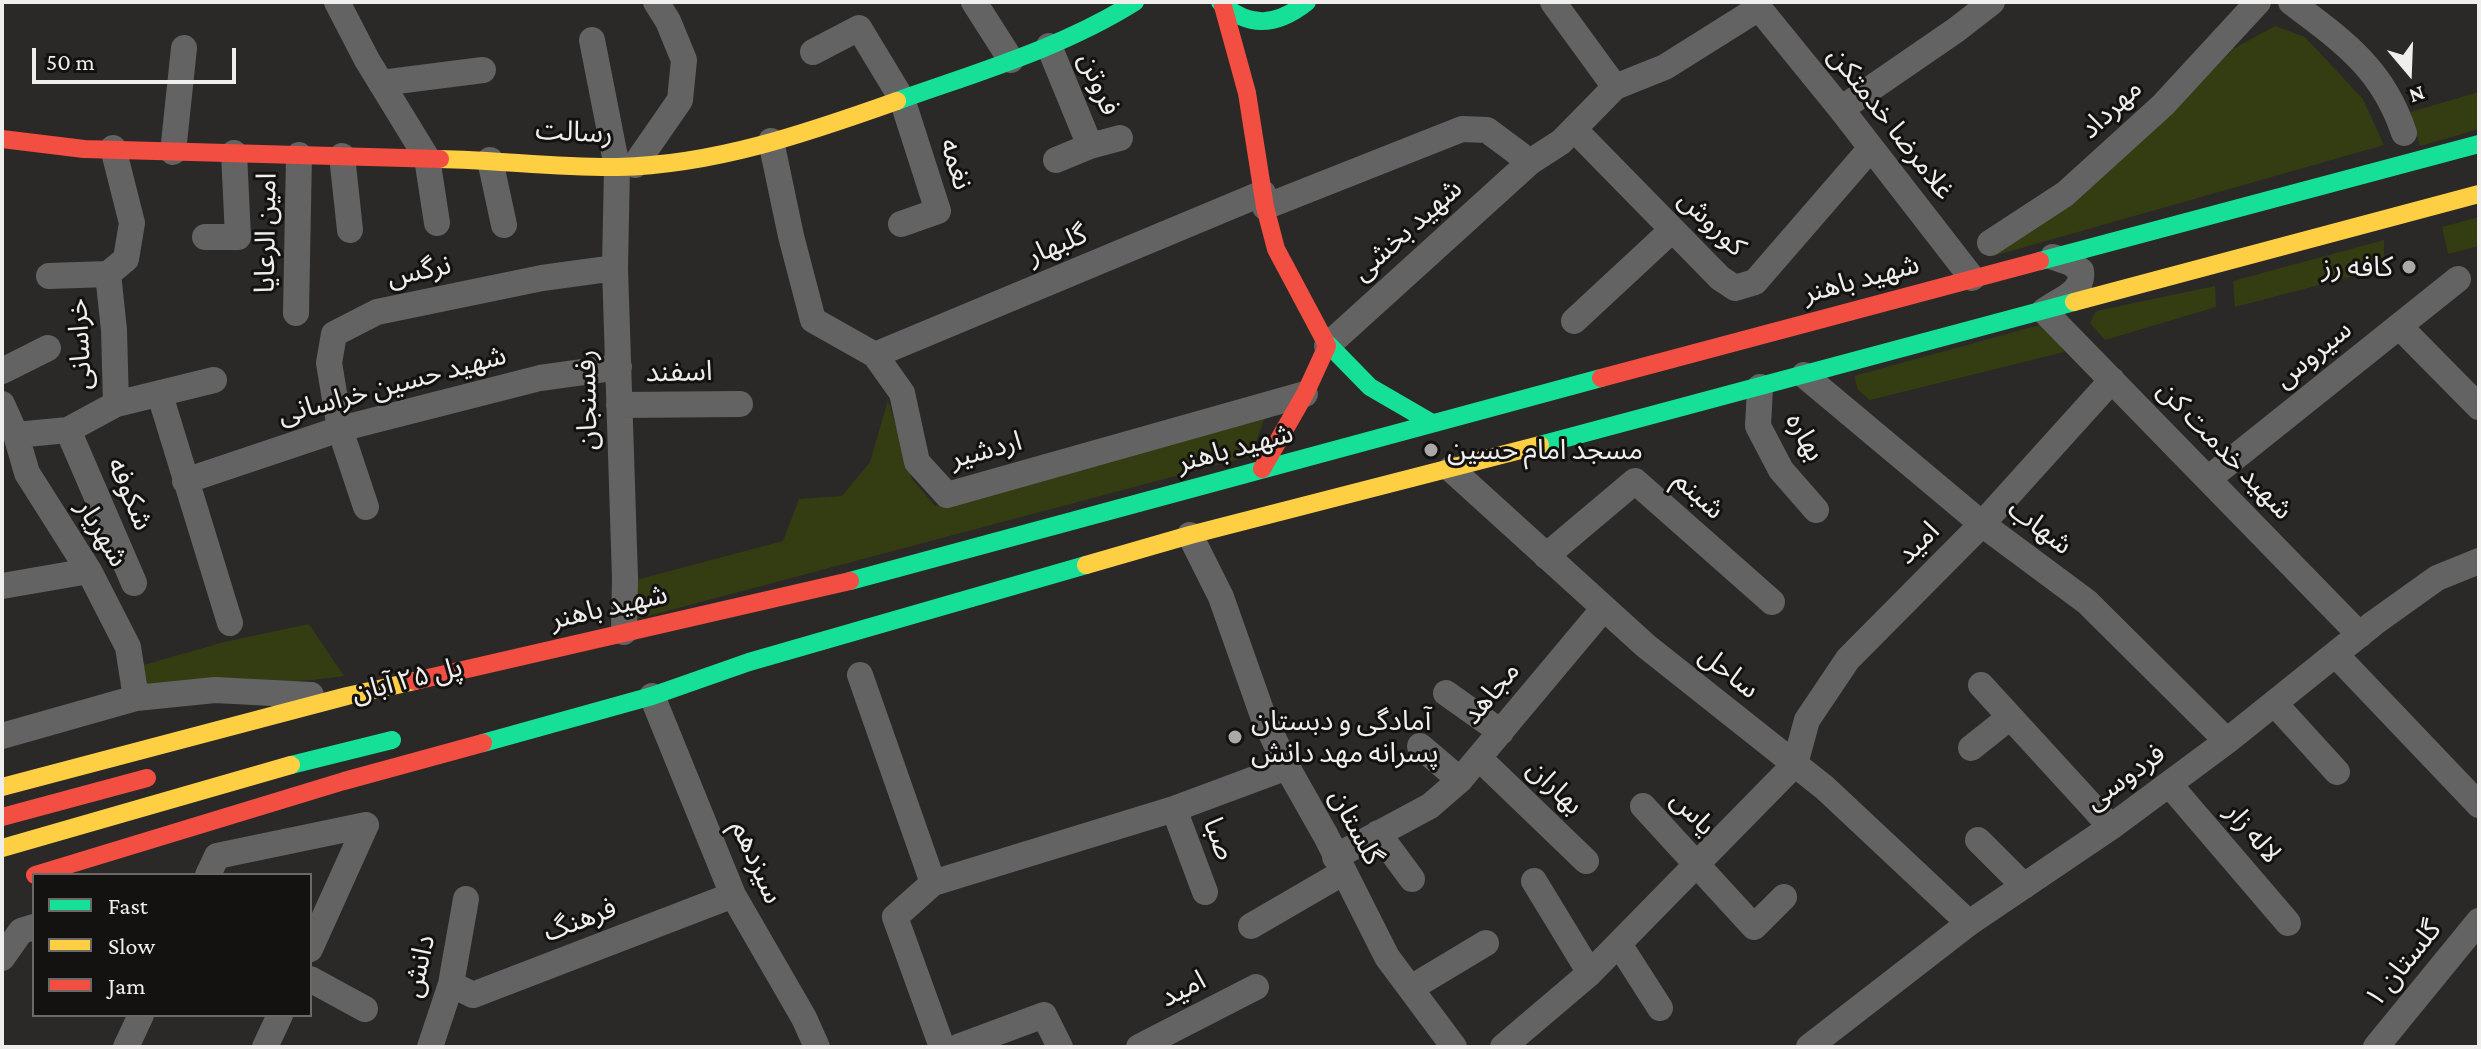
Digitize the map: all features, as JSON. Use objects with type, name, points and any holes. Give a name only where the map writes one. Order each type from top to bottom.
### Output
[{"type":"main road","points":[[1221,4],[1238,17],[1272,28],[1308,2]]},
{"type":"main road","points":[[1221,4],[1247,93],[1264,200],[1276,249],[1327,346],[1370,387],[1432,423]]},
{"type":"main road","name":"رسالت","points":[[2,139],[84,149],[626,166],[719,154],[820,128],[1049,46],[1128,6]]},
{"type":"main road","points":[[1247,93],[1258,64]]},
{"type":"main road","name":"شهید باهنر","points":[[2,787],[347,696],[822,589],[2479,144]]},
{"type":"main road","points":[[42,873],[344,781],[652,696],[749,662],[1190,535],[1451,469],[2479,194]]},
{"type":"main road","points":[[1262,469],[1305,394],[1327,346]]},
{"type":"main road","points":[[684,638],[822,589]]},
{"type":"main road","points":[[618,687],[749,662]]},
{"type":"main road","name":"پل ۲۵ آبان","points":[[2,848],[319,757],[409,736]]},
{"type":"main road","points":[[2,817],[160,774]]},
{"type":"main road","points":[[13,882],[32,876]]},
{"type":"street","points":[[337,2],[427,158],[437,223]]},
{"type":"street","points":[[626,166],[680,100],[684,60],[668,21],[656,2]]},
{"type":"street","points":[[974,2],[1011,60]]},
{"type":"street","points":[[1553,2],[1615,87]]},
{"type":"street","points":[[1841,109],[1992,2]]},
{"type":"street","name":"مهرداد","points":[[1990,243],[2065,194],[2163,105],[2258,2]]},
{"type":"street","name":"غلامرضا خدمتکن","points":[[1530,162],[1561,142],[1615,87],[1665,67],[1756,5],[1972,278]]},
{"type":"street","points":[[2300,5],[2354,50],[2394,104],[2404,133]]},
{"type":"street","points":[[813,52],[859,28],[902,99]]},
{"type":"street","name":"رفسنجان","points":[[592,40],[626,166],[615,268],[624,632]]},
{"type":"street","name":"فروتن","points":[[1049,46],[1090,146]]},
{"type":"street","points":[[173,152],[184,48]]},
{"type":"street","points":[[381,83],[483,70]]},
{"type":"street","name":"نغمه","points":[[901,224],[938,211],[902,99]]},
{"type":"street","name":"گلبهار","points":[[875,355],[1264,200],[1462,129],[1487,130],[1530,162]]},
{"type":"street","name":"کوروش","points":[[1574,129],[1720,278],[1735,288],[1755,282],[1871,148]]},
{"type":"street","points":[[1056,160],[1120,138]]},
{"type":"street","name":"اردشیر","points":[[771,141],[813,320],[875,355],[902,393],[917,462],[947,495],[1305,394]]},
{"type":"street","name":"خراسانی","points":[[113,148],[132,223],[126,259],[108,274],[114,330],[116,404]]},
{"type":"street","points":[[205,237],[238,237],[234,153]]},
{"type":"street","name":"امین الرعایا","points":[[296,313],[299,155]]},
{"type":"street","points":[[342,156],[350,230]]},
{"type":"street","points":[[490,160],[504,225]]},
{"type":"street","name":"شهید بخشی","points":[[1327,346],[1530,162]]},
{"type":"street","points":[[1574,321],[1672,230]]},
{"type":"street","points":[[2044,311],[2076,291],[2082,281],[2081,271],[2071,263],[2053,257]]},
{"type":"street","name":"نرگس","points":[[340,429],[329,363],[334,334],[377,312],[542,278],[615,268]]},
{"type":"street","points":[[49,276],[108,274]]},
{"type":"street","name":"سیروس","points":[[2208,479],[2458,279]]},
{"type":"street","name":"شهید خدمت کن","points":[[2044,311],[2360,635]]},
{"type":"street","points":[[2399,326],[2479,407]]},
{"type":"street","points":[[2,371],[48,348]]},
{"type":"street","name":"شهید حسین خراسانی","points":[[185,481],[340,429],[540,378],[619,367]]},
{"type":"street","name":"شهاب","points":[[1804,375],[1982,524],[2087,602],[2227,741]]},
{"type":"street","points":[[16,435],[68,430],[116,404],[214,380]]},
{"type":"street","name":"امید","points":[[1795,764],[1807,720],[1848,659],[1982,524],[2112,380]]},
{"type":"street","name":"بهاره","points":[[1760,387],[1758,426],[1781,470],[1816,510]]},
{"type":"street","points":[[160,395],[230,623]]},
{"type":"street","name":"شهریار","points":[[2,404],[16,435],[15,476],[89,571],[128,647],[136,698]]},
{"type":"street","name":"اسفند","points":[[619,405],[740,404]]},
{"type":"street","points":[[340,429],[366,507]]},
{"type":"street","name":"شکوفه","points":[[68,430],[134,583]]},
{"type":"street","name":"ساحل","points":[[1451,469],[1646,646],[1825,788],[1969,923]]},
{"type":"street","name":"شبنم","points":[[1546,556],[1635,481],[1772,602]]},
{"type":"street","name":"گلستان","points":[[1190,535],[1221,597],[1263,716],[1287,767],[1387,957],[1454,1047]]},
{"type":"street","name":"فردوسی","points":[[1809,1047],[1969,923],[2111,827],[2227,741],[2437,578],[2479,561]]},
{"type":"street","points":[[2,586],[89,571]]},
{"type":"street","name":"مجاهد","points":[[1251,926],[1340,864],[1378,833],[1430,806],[1460,780],[1604,608]]},
{"type":"street","points":[[2336,655],[2479,805]]},
{"type":"street","points":[[860,675],[933,883]]},
{"type":"street","points":[[1981,685],[2111,827]]},
{"type":"street","points":[[2,736],[136,698],[215,690],[347,696]]},
{"type":"street","points":[[1446,693],[1501,732]]},
{"type":"street","name":"سیزدهم","points":[[652,696],[733,895],[804,1018],[817,1047]]},
{"type":"street","points":[[2275,704],[2337,772]]},
{"type":"street","points":[[1971,748],[2010,717]]},
{"type":"street","points":[[1420,746],[1460,780]]},
{"type":"street","name":"بهاران","points":[[1479,758],[1586,861]]},
{"type":"street","points":[[1503,1047],[1590,973],[1795,764]]},
{"type":"street","points":[[942,1047],[895,917],[933,883],[1174,809],[1287,767]]},
{"type":"street","name":"لاله زار","points":[[2169,784],[2288,923]]},
{"type":"street","name":"یاس","points":[[1643,806],[1754,927],[1784,897]]},
{"type":"street","name":"صبا","points":[[1174,809],[1205,892]]},
{"type":"street","points":[[212,866],[366,825],[312,945]]},
{"type":"street","points":[[1378,833],[1412,879]]},
{"type":"street","points":[[1978,840],[2024,886]]},
{"type":"street","points":[[1534,881],[1590,973]]},
{"type":"street","name":"فرهنگ","points":[[451,984],[473,995],[733,895]]},
{"type":"street","name":"دانش","points":[[430,1047],[451,984],[466,899]]},
{"type":"street","name":"گلستان ۱","points":[[2376,1047],[2479,921]]},
{"type":"street","points":[[2,958],[21,931],[32,928]]},
{"type":"street","points":[[1411,988],[1486,943]]},
{"type":"street","points":[[1619,944],[1660,1008]]},
{"type":"street","points":[[312,980],[365,1009]]},
{"type":"street","name":"امید","points":[[1139,1047],[1256,987]]},
{"type":"street","points":[[958,1047],[1044,1015],[1060,1047]]},
{"type":"street","points":[[126,1047],[140,1017]]},
{"type":"street","points":[[265,1047],[279,1017]]},
{"type":"green space","points":[[2275,26],[2305,37],[2363,99],[2384,145],[1990,257],[2175,109],[2233,49]]},
{"type":"green space","points":[[2479,92],[2479,129],[2420,146],[2410,112]]},
{"type":"green space","points":[[2479,217],[2479,246],[2448,254],[2442,227]]},
{"type":"green space","points":[[2384,240],[2384,268],[2235,307],[2233,281]]},
{"type":"green space","points":[[2215,286],[2216,307],[2105,340],[2090,323],[2096,311]]},
{"type":"green space","points":[[2043,324],[2058,336],[2064,352],[1870,400],[1858,390],[1854,376]]},
{"type":"green space","points":[[888,400],[912,479],[935,506],[1030,482],[1269,406],[1251,456],[633,620],[632,581],[783,541],[799,499],[842,496],[870,462]]},
{"type":"green space","points":[[309,624],[344,676],[146,689],[140,666],[224,642]]},
{"type":"traffic: fast","points":[[897,101],[1049,46],[1135,2]]},
{"type":"traffic: fast","points":[[1220,2],[1242,17],[1263,21],[1285,16],[1307,2]]},
{"type":"traffic: fast","points":[[2040,261],[2479,144]]},
{"type":"traffic: fast","points":[[1540,445],[2074,302]]},
{"type":"traffic: fast","points":[[1325,341],[1370,387],[1432,423]]},
{"type":"traffic: fast","points":[[850,581],[1601,378]]},
{"type":"traffic: fast","points":[[483,743],[652,696],[749,662],[1086,565]]},
{"type":"traffic: fast","points":[[291,765],[392,740]]},
{"type":"traffic: slow","points":[[440,159],[596,167],[654,165],[760,145],[897,101]]},
{"type":"traffic: slow","points":[[2074,302],[2479,194]]},
{"type":"traffic: slow","points":[[1086,565],[1190,535],[1540,445]]},
{"type":"traffic: slow","points":[[2,787],[415,681]]},
{"type":"traffic: slow","points":[[2,848],[291,765]]},
{"type":"traffic: jam","points":[[1223,6],[1247,93],[1265,207],[1276,249],[1325,341]]},
{"type":"traffic: jam","points":[[2,139],[84,149],[440,159]]},
{"type":"traffic: jam","points":[[1601,378],[2040,261]]},
{"type":"traffic: jam","points":[[1262,469],[1305,394],[1327,346]]},
{"type":"traffic: jam","points":[[415,681],[850,581]]},
{"type":"traffic: jam","points":[[42,873],[344,781],[483,743]]},
{"type":"traffic: jam","points":[[2,817],[147,778]]},
{"type":"place","name":"کافه رز","points":[[2409,267]]},
{"type":"place","name":"مسجد امام حسین","points":[[1431,450]]},
{"type":"place","name":"آمادگی و دبستان پسرانه مهد دانش","points":[[1235,737]]}]
